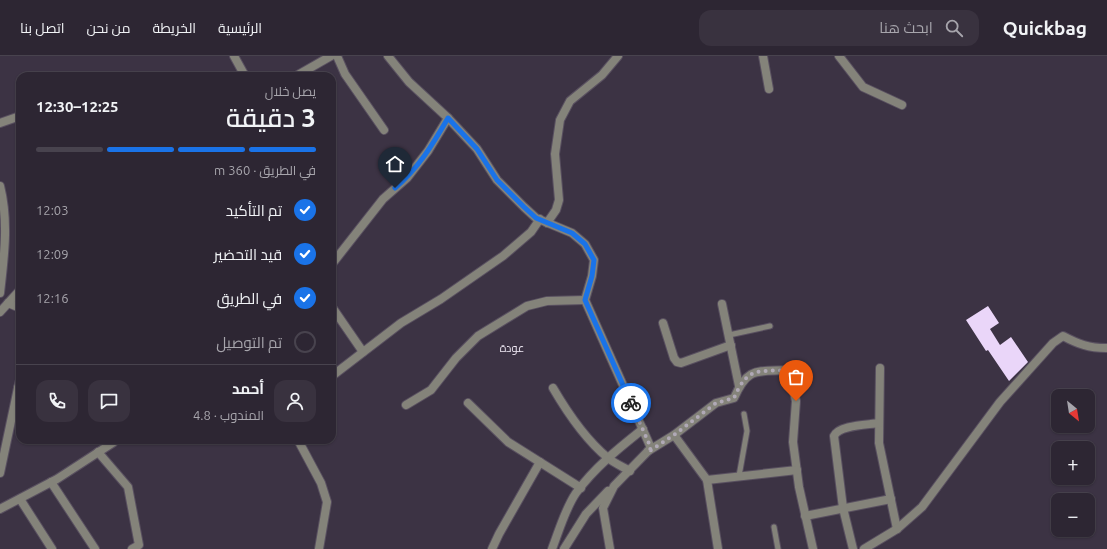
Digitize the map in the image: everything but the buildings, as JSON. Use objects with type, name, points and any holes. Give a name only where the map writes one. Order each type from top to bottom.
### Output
[{"type":"street","points":[[234,56],[243,72]]},
{"type":"street","points":[[303,72],[331,56]]},
{"type":"street","points":[[337,56],[345,74],[384,130]]},
{"type":"street","points":[[388,56],[409,82],[448,118],[477,149],[497,180],[524,207],[543,221],[572,233],[585,244],[594,260],[592,276],[585,300],[651,448],[648,452]]},
{"type":"street","points":[[336,373],[401,323],[503,256],[556,210],[559,200],[555,154],[560,120],[570,101],[602,75],[618,56]]},
{"type":"street","points":[[762,56],[769,89]]},
{"type":"street","points":[[839,56],[863,87],[902,105]]},
{"type":"street","points":[[0,123],[16,117]]},
{"type":"street","points":[[336,259],[383,199],[407,178],[428,152],[448,118]]},
{"type":"street","points":[[0,186],[5,206],[6,241],[2,258],[0,294]]},
{"type":"street","points":[[0,312],[16,294]]},
{"type":"street","points":[[406,405],[431,390],[456,358],[478,336],[526,306],[547,301],[585,300]]},
{"type":"street","points":[[8,303],[16,306]]},
{"type":"street","points":[[722,304],[740,386]]},
{"type":"street","points":[[336,313],[363,352]]},
{"type":"street","points":[[662,323],[674,358],[677,362],[681,363],[731,345]]},
{"type":"street","points":[[864,549],[897,529],[922,507],[1000,402],[1053,343],[1063,336],[1082,346],[1106,348]]},
{"type":"street","points":[[880,368],[879,443],[897,529]]},
{"type":"street","points":[[564,549],[586,514],[648,452],[674,435],[716,403],[734,398],[744,379],[753,372],[789,370],[796,401],[793,442],[805,516],[813,549]]},
{"type":"street","points":[[554,388],[561,402],[585,433],[608,458],[630,471]]},
{"type":"street","points":[[0,473],[16,401]]},
{"type":"street","points":[[468,403],[508,442],[581,488]]},
{"type":"street","points":[[853,549],[843,508],[834,436],[836,432],[842,428],[879,423]]},
{"type":"street","points":[[552,549],[562,521],[576,493],[608,458],[643,429]]},
{"type":"street","points":[[674,435],[707,480],[718,549]]},
{"type":"street","points":[[0,509],[51,482],[109,444]]},
{"type":"street","points":[[300,444],[321,483],[327,502],[319,549]]},
{"type":"street","points":[[98,452],[128,487],[139,545],[132,549]]},
{"type":"street","points":[[492,549],[540,462]]},
{"type":"street","points":[[707,480],[797,470]]},
{"type":"street","points":[[51,482],[95,549]]},
{"type":"street","points":[[610,549],[603,508],[614,486]]},
{"type":"street","points":[[20,499],[52,549]]},
{"type":"street","points":[[805,516],[891,499]]},
{"type":"lane","points":[[729,335],[770,326]]},
{"type":"lane","points":[[739,476],[747,431],[744,414]]},
{"type":"lane","points":[[774,527],[778,549]]},
{"type":"way so far","points":[[631,403],[651,448],[648,452],[674,435],[716,403],[734,398],[744,379],[753,372],[789,370],[796,401]]},
{"type":"district","name":"عودة","points":[[512,348]]},
{"type":"route","points":[[395,188],[407,178],[428,152],[448,118],[477,149],[497,180],[524,207],[536,218],[572,233],[585,244],[594,260],[592,276],[585,300],[631,403]]}]
